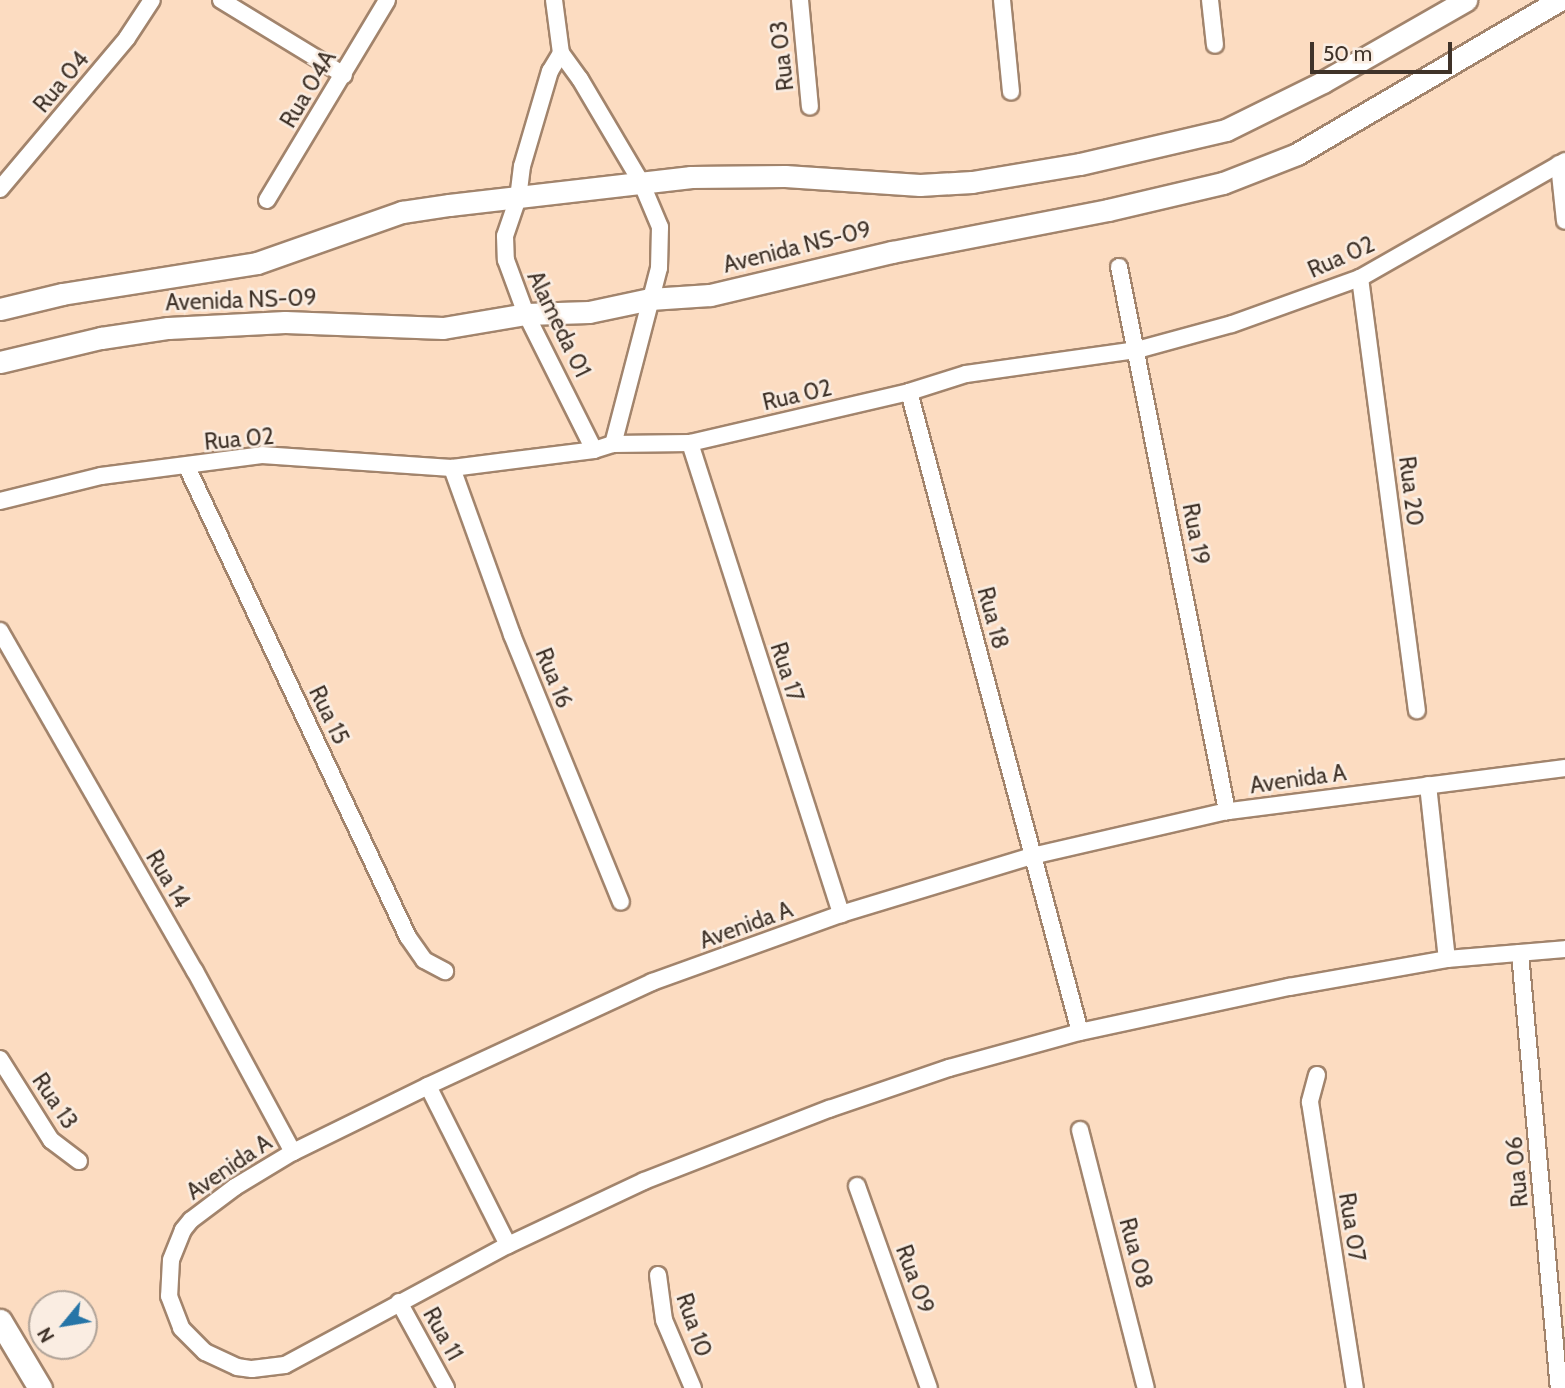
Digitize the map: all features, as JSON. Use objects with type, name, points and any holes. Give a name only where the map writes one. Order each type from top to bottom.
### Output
[{"type":"main road","points":[[0,1321],[40,1388]]},
{"type":"street","name":"Rua 04","points":[[0,189],[127,38],[152,0]]},
{"type":"street","points":[[221,0],[344,75]]},
{"type":"street","name":"Rua 04A","points":[[267,200],[387,0]]},
{"type":"street","name":"Alameda 01","points":[[554,0],[561,53],[580,79],[642,182],[656,213],[662,240],[650,299],[613,444]]},
{"type":"street","name":"Rua 03","points":[[800,0],[810,107]]},
{"type":"street","points":[[1002,0],[1011,92]]},
{"type":"street","points":[[1210,0],[1215,45]]},
{"type":"street","name":"Avenida NS-09","points":[[0,309],[62,293],[273,260],[402,212],[642,182],[747,175],[920,185],[972,182],[1080,164],[1226,130],[1324,82],[1466,0]]},
{"type":"street","name":"Avenida NS-09","points":[[0,362],[101,338],[168,328],[285,322],[443,328],[526,314],[589,312],[650,299],[710,295],[799,272],[1004,228],[1108,211],[1223,183],[1297,154],[1562,0]]},
{"type":"street","name":"Alameda 01","points":[[561,53],[550,71],[518,181],[518,198],[505,236],[505,249],[510,276],[526,314],[594,450]]},
{"type":"street","points":[[1562,162],[1565,220]]},
{"type":"street","name":"Rua 02","points":[[0,501],[102,476],[187,467],[262,455],[452,468],[594,450],[613,444],[690,443],[909,392],[966,374],[1137,350],[1232,324],[1360,278],[1562,162]]},
{"type":"street","name":"Rua 19","points":[[1119,267],[1227,811]]},
{"type":"street","name":"Rua 20","points":[[1360,278],[1417,710]]},
{"type":"street","name":"Rua 18","points":[[909,392],[1080,1032]]},
{"type":"street","name":"Rua 17","points":[[690,443],[841,914]]},
{"type":"street","name":"Rua 15","points":[[187,467],[408,937],[424,960],[444,971]]},
{"type":"street","name":"Rua 16","points":[[452,468],[512,635],[621,902]]},
{"type":"street","name":"Rua 14","points":[[0,631],[195,971],[293,1152]]},
{"type":"street","name":"Avenida A","points":[[1565,768],[1227,811],[1032,856],[841,914],[652,982],[293,1152],[235,1186],[191,1220],[183,1230],[174,1248],[168,1276],[169,1296],[180,1328],[205,1352],[221,1361],[245,1368],[273,1367],[293,1361],[508,1245],[643,1181],[829,1109],[949,1068],[1080,1032],[1275,989],[1447,959],[1565,949]]},
{"type":"street","points":[[1428,785],[1447,959]]},
{"type":"street","name":"Rua 06","points":[[1520,953],[1559,1388]]},
{"type":"street","name":"Rua 13","points":[[0,1059],[51,1140],[79,1161]]},
{"type":"street","name":"Rua 07","points":[[1317,1075],[1310,1102],[1355,1388]]},
{"type":"street","points":[[428,1086],[508,1245]]},
{"type":"street","name":"Rua 08","points":[[1080,1130],[1146,1388]]},
{"type":"street","name":"Rua 09","points":[[858,1186],[929,1388]]},
{"type":"street","name":"Rua 10","points":[[658,1275],[664,1320],[693,1388]]},
{"type":"street","name":"Rua 11","points":[[399,1302],[446,1388]]}]
